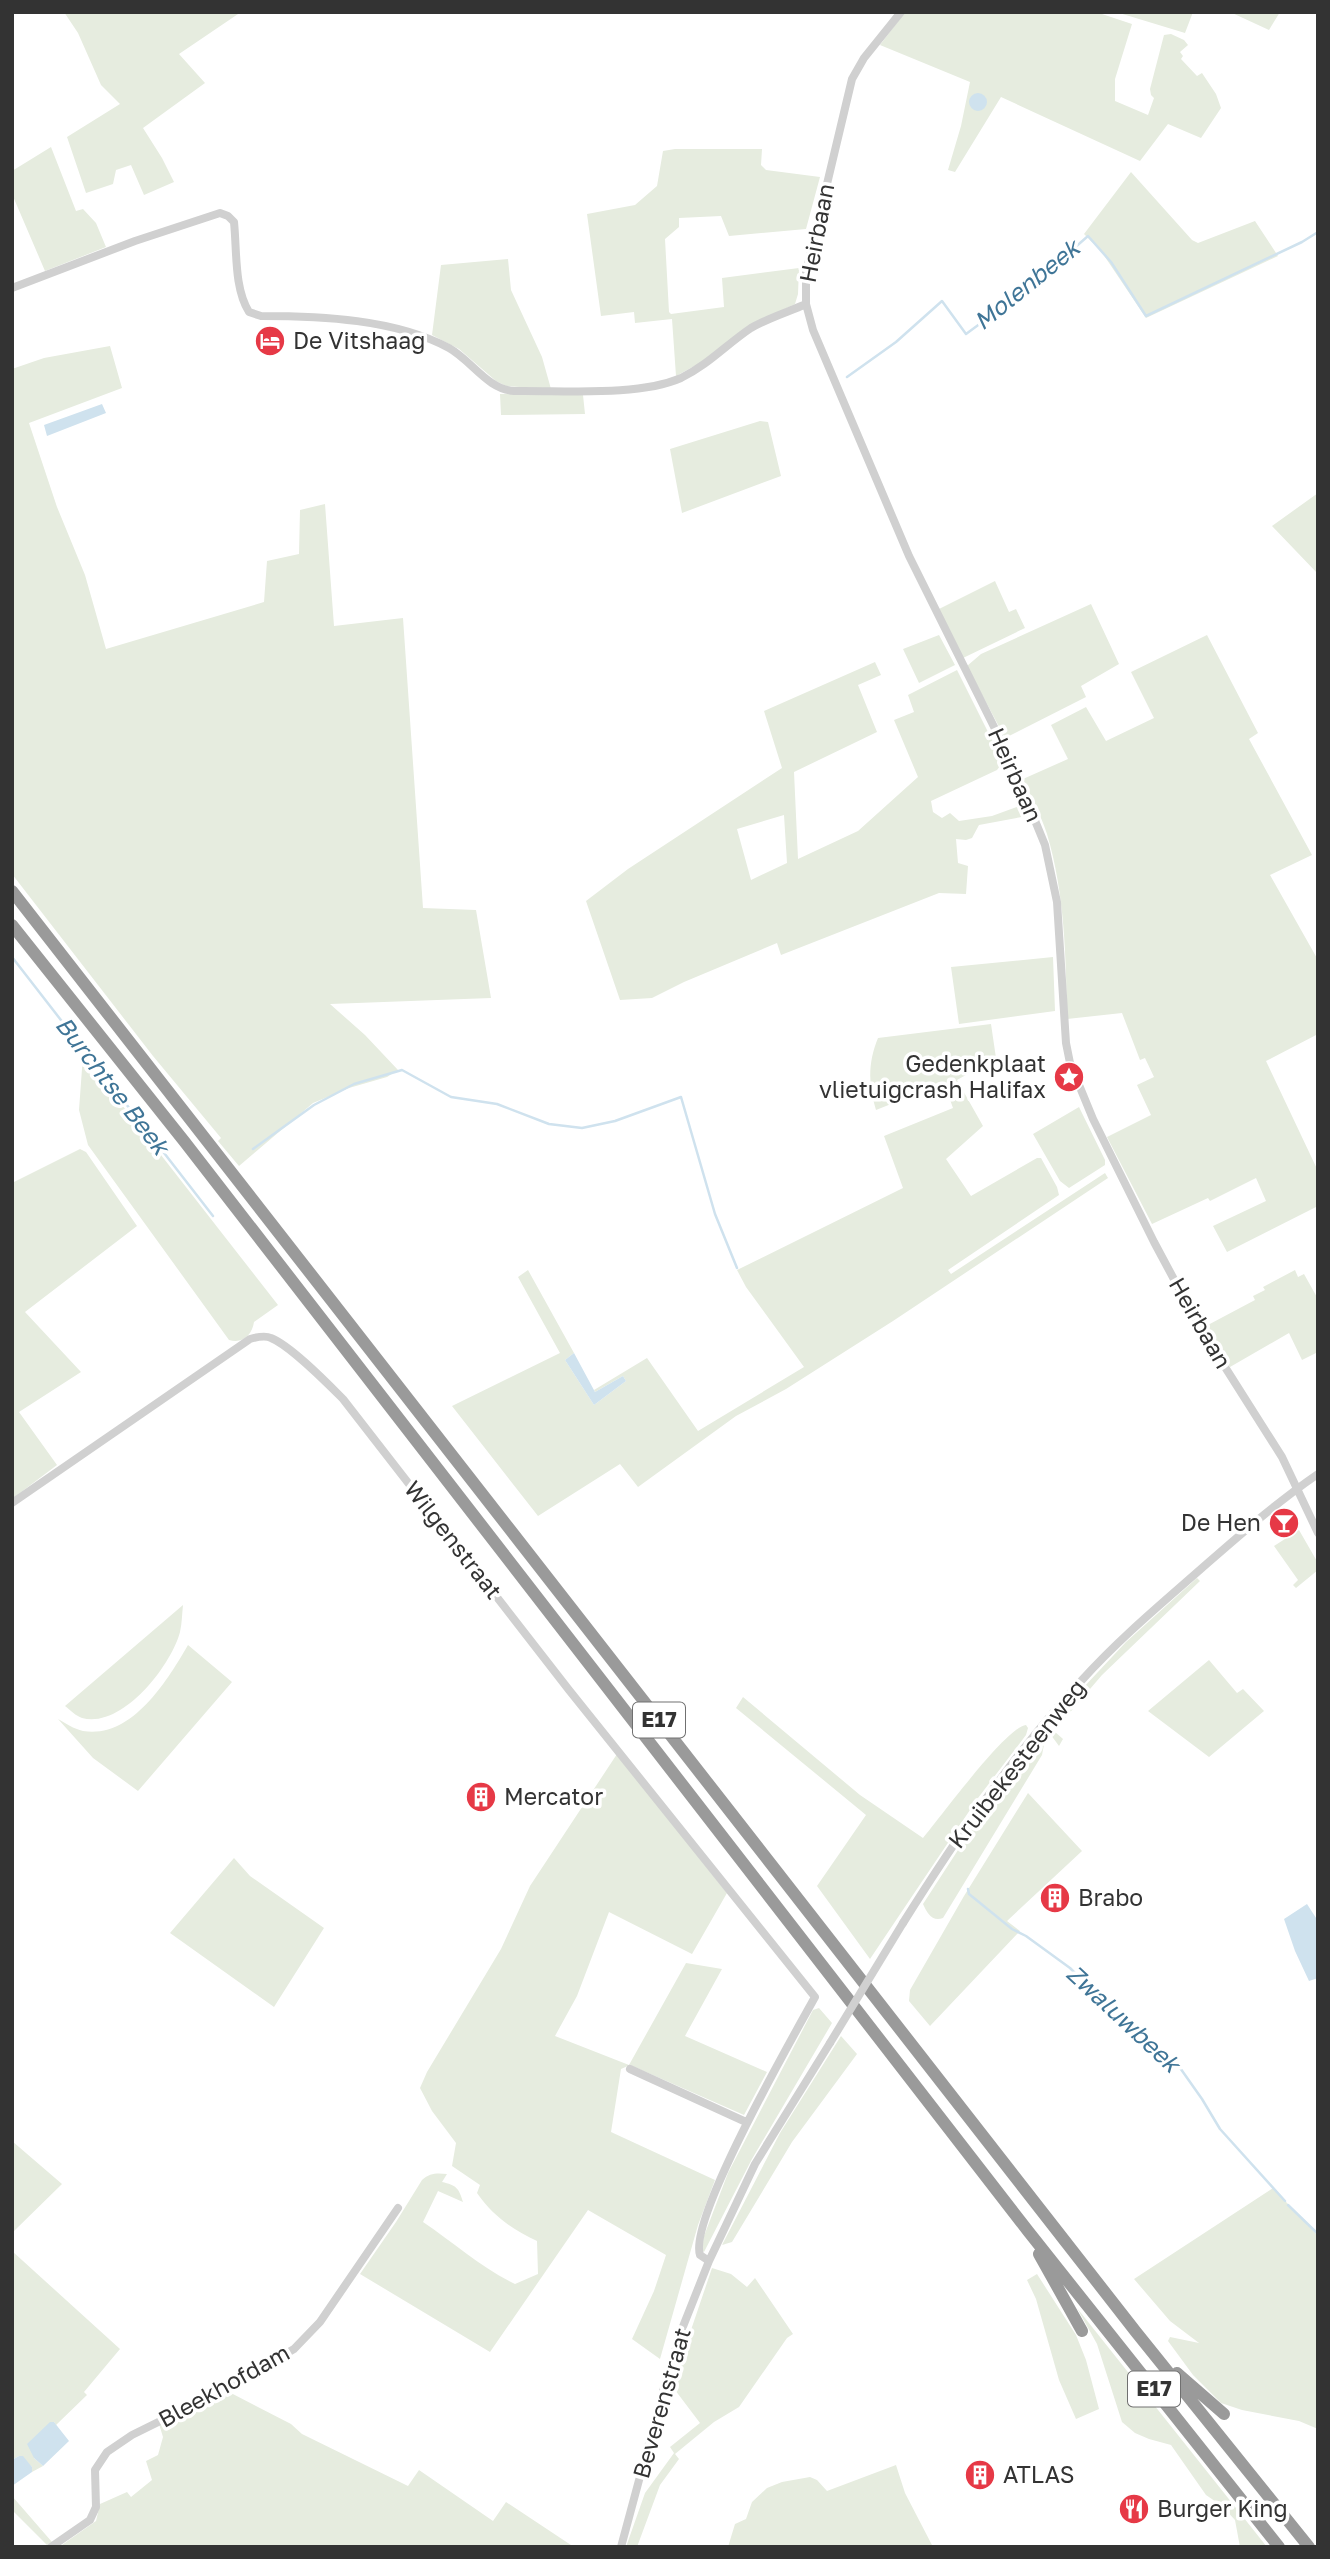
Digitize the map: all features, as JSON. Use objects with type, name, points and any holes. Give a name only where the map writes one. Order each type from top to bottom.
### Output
[{"type":"highway","name":"E17","points":[[12,891],[1136,2332],[1309,2547]]},
{"type":"highway","name":"E17","points":[[12,925],[192,1152],[1028,2231],[1279,2547]]},
{"type":"highway","points":[[1028,2231],[1082,2331]]},
{"type":"highway","points":[[1136,2332],[1201,2396],[1224,2414]]},
{"type":"street","name":"Heirbaan","points":[[901,12],[864,58],[852,79],[806,272],[806,304],[813,330],[909,556],[1009,757],[1041,833],[1053,873],[1057,902],[1066,1043],[1070,1063],[1088,1107],[1154,1242],[1193,1314],[1282,1457],[1318,1533]]},
{"type":"street","points":[[12,288],[124,245],[220,213],[234,222],[242,301],[249,312],[261,316],[357,322],[406,330],[449,348],[466,359],[497,387],[514,391],[622,390],[666,383],[698,368],[757,325],[806,304]]},
{"type":"street","name":"Wilgenstraat","points":[[12,1503],[250,1339],[259,1336],[271,1338],[311,1368],[343,1399],[569,1690],[816,1997],[746,2122]]},
{"type":"street","name":"Kruibekesteenweg","points":[[830,2043],[955,1841],[1038,1729],[1083,1678],[1131,1630],[1264,1514],[1318,1474]]},
{"type":"street","name":"Beverenstraat","points":[[621,2547],[681,2329],[709,2261],[755,2164],[830,2043]]},
{"type":"street","points":[[630,2069],[746,2122],[721,2179],[699,2242],[700,2255],[709,2261]]},
{"type":"street","name":"Bleekhofdam","points":[[51,2547],[90,2520],[96,2507],[95,2470],[107,2452],[132,2435],[223,2390],[294,2349],[320,2322],[398,2208]]},
{"type":"shaded area","points":[[64,12],[241,12],[179,54],[205,83],[143,128],[174,182],[144,195],[131,165],[116,170],[113,184],[86,193],[67,137],[120,104],[101,85],[78,33]]},
{"type":"shaded area","points":[[905,12],[1096,12],[1132,24],[1115,79],[1115,101],[1148,115],[1154,98],[1150,89],[1164,35],[1171,34],[1188,45],[1180,52],[1183,56],[1181,59],[1197,76],[1202,73],[1216,94],[1221,108],[1201,138],[1168,124],[1140,161],[1001,97],[955,172],[948,170],[970,82],[880,45]]},
{"type":"shaded area","points":[[1116,12],[1193,12],[1185,33]]},
{"type":"shaded area","points":[[1230,12],[1280,12],[1269,30]]},
{"type":"shaded area","points":[[51,147],[76,211],[83,209],[96,223],[106,247],[45,271],[12,194],[12,171]]},
{"type":"shaded area","points":[[762,149],[761,165],[766,170],[820,177],[806,229],[729,236],[721,216],[679,218],[679,227],[665,239],[671,314],[724,307],[722,278],[799,268],[795,304],[750,326],[711,357],[676,376],[672,319],[635,323],[634,312],[601,316],[587,214],[635,205],[657,186],[663,151]]},
{"type":"shaded area","points":[[1131,172],[1192,240],[1198,243],[1255,221],[1278,256],[1146,318],[1101,251],[1084,234]]},
{"type":"shaded area","points":[[508,259],[511,290],[542,357],[551,389],[506,386],[496,381],[459,349],[432,335],[441,265]]},
{"type":"shaded area","points":[[110,346],[122,388],[29,423],[57,507],[85,575],[106,649],[264,602],[267,561],[299,554],[300,510],[325,504],[334,626],[403,618],[423,908],[476,910],[491,998],[330,1004],[365,1035],[398,1070],[387,1077],[349,1088],[313,1103],[239,1166],[218,1141],[221,1138],[153,1056],[12,874],[12,369],[44,358]]},
{"type":"shaded area","points":[[500,394],[583,395],[585,414],[501,415]]},
{"type":"shaded area","points":[[760,421],[768,422],[781,476],[682,513],[670,449]]},
{"type":"shaded area","points":[[1318,493],[1318,574],[1272,526]]},
{"type":"shaded area","points":[[995,581],[1009,612],[1016,609],[1025,628],[963,658],[939,609]]},
{"type":"shaded area","points":[[1091,604],[1119,664],[1081,686],[1086,697],[1005,738],[967,666],[981,654]]},
{"type":"shaded area","points":[[939,635],[955,665],[919,683],[903,649]]},
{"type":"shaded area","points":[[1207,635],[1258,733],[1249,739],[1312,855],[1270,875],[1318,960],[1318,1034],[1266,1061],[1318,1171],[1318,1206],[1227,1252],[1213,1226],[1266,1201],[1256,1178],[1210,1201],[1208,1198],[1152,1224],[1107,1137],[1151,1115],[1137,1085],[1154,1077],[1145,1058],[1140,1060],[1122,1013],[1067,1019],[1065,949],[1058,880],[1045,827],[1023,779],[1068,759],[1051,725],[1086,707],[1106,741],[1154,718],[1131,672]]},
{"type":"shaded area","points":[[875,662],[881,675],[858,685],[877,732],[794,772],[798,859],[858,831],[918,777],[894,720],[914,712],[908,695],[957,670],[1003,762],[997,770],[931,801],[933,812],[942,818],[950,813],[959,821],[992,816],[1022,805],[1027,816],[979,825],[972,838],[956,839],[958,863],[968,866],[966,894],[939,893],[781,955],[777,943],[652,998],[620,1000],[586,901],[628,869],[782,768],[764,711]],"holes":[[[784,815],[787,863],[751,880],[737,829]]]},
{"type":"shaded area","points":[[1053,957],[1055,1011],[959,1024],[951,967]]},
{"type":"shaded area","points":[[991,1024],[996,1058],[957,1080],[983,1126],[946,1159],[971,1196],[1041,1158],[1059,1195],[948,1270],[951,1274],[1105,1173],[1108,1178],[893,1321],[786,1389],[736,1416],[638,1487],[620,1464],[538,1516],[452,1406],[560,1353],[518,1277],[528,1270],[574,1353],[565,1360],[594,1405],[626,1381],[623,1376],[595,1392],[594,1390],[647,1358],[698,1431],[804,1367],[746,1287],[737,1270],[903,1188],[884,1136],[953,1108],[944,1083],[876,1110],[870,1074],[878,1038]]},
{"type":"shaded area","points":[[83,1055],[278,1305],[254,1322],[251,1331],[243,1339],[229,1340],[88,1145],[79,1110]]},
{"type":"shaded area","points":[[1079,1107],[1105,1165],[1069,1188],[1060,1181],[1033,1134]]},
{"type":"shaded area","points":[[80,1149],[86,1152],[137,1226],[25,1312],[81,1372],[19,1412],[57,1465],[12,1499],[12,1183]]},
{"type":"shaded area","points":[[1295,1270],[1298,1277],[1304,1274],[1318,1299],[1318,1356],[1316,1353],[1302,1360],[1289,1333],[1230,1367],[1206,1326],[1255,1300],[1253,1296],[1265,1290],[1263,1287]]},
{"type":"shaded area","points":[[1299,1530],[1318,1563],[1318,1570],[1296,1588],[1293,1585],[1298,1580],[1274,1546]]},
{"type":"shaded area","points":[[1197,1578],[1200,1581],[1102,1675],[1054,1731],[1063,1739],[1059,1746],[1048,1731],[1054,1719],[1126,1642]]},
{"type":"shaded area","points":[[183,1605],[180,1632],[167,1661],[143,1692],[128,1705],[97,1719],[82,1718],[65,1706]]},
{"type":"shaded area","points":[[188,1645],[232,1682],[138,1791],[93,1758],[58,1719],[83,1731],[101,1731],[117,1726],[146,1704],[170,1675]]},
{"type":"shaded area","points":[[1209,1660],[1237,1693],[1243,1689],[1264,1711],[1209,1757],[1148,1711]]},
{"type":"shaded area","points":[[743,1697],[860,1795],[923,1838],[1004,1740],[1017,1729],[1026,1725],[1028,1728],[1026,1735],[978,1798],[870,1959],[817,1886],[866,1815],[736,1708]]},
{"type":"shaded area","points":[[1038,1737],[1045,1739],[1042,1755],[943,1918],[933,1918],[923,1904],[995,1793]]},
{"type":"shaded area","points":[[617,1754],[727,1893],[692,1954],[609,1912],[577,1996],[555,2036],[629,2065],[686,1963],[722,1969],[685,2036],[767,2072],[744,2115],[630,2065],[621,2069],[611,2132],[715,2180],[698,2225],[660,2359],[632,2339],[654,2291],[666,2255],[588,2210],[490,2352],[360,2274],[422,2180],[431,2175],[447,2174],[442,2182],[456,2188],[463,2202],[438,2191],[423,2222],[480,2263],[515,2284],[538,2274],[537,2241],[497,2215],[477,2193],[480,2185],[452,2166],[456,2143],[432,2111],[420,2088],[501,1949],[530,1886]]},
{"type":"shaded area","points":[[1028,1793],[1082,1851],[1007,1921],[1020,1931],[930,2026],[909,2001],[910,1990]]},
{"type":"shaded area","points":[[234,1858],[250,1876],[324,1928],[274,2007],[170,1933]]},
{"type":"shaded area","points":[[819,2008],[832,2023],[752,2159],[704,2252],[704,2236],[728,2173],[813,2010]]},
{"type":"shaded area","points":[[841,2036],[857,2054],[792,2142],[732,2242],[722,2245],[780,2133]]},
{"type":"shaded area","points":[[12,2141],[62,2184],[12,2233]]},
{"type":"shaded area","points":[[1273,2188],[1318,2236],[1318,2429],[1299,2421],[1221,2403],[1193,2375],[1168,2341],[1170,2337],[1199,2343],[1170,2321],[1134,2279]]},
{"type":"shaded area","points":[[12,2251],[120,2349],[84,2392],[87,2395],[56,2425],[54,2422],[34,2458],[43,2466],[32,2472],[32,2467],[19,2456],[12,2460]]},
{"type":"shaded area","points":[[712,2268],[731,2274],[747,2287],[755,2278],[793,2334],[787,2338],[739,2407],[714,2422],[675,2454],[679,2459],[660,2485],[637,2547],[626,2547],[645,2493],[674,2453],[670,2447],[700,2423],[672,2386]]},
{"type":"shaded area","points":[[1037,2274],[1076,2335],[1086,2360],[1099,2409],[1076,2419],[1059,2380],[1036,2299],[1027,2280]]},
{"type":"shaded area","points":[[1077,2308],[1267,2547],[1240,2547],[1235,2520],[1222,2506],[1206,2495],[1171,2445],[1135,2433],[1122,2422],[1097,2344]]},
{"type":"shaded area","points":[[236,2375],[241,2384],[229,2392],[291,2424],[302,2434],[408,2486],[419,2470],[493,2521],[506,2502],[574,2547],[59,2547],[96,2521],[100,2504],[127,2492],[131,2497],[152,2480],[146,2461],[158,2455],[163,2437],[159,2424]]},
{"type":"shaded area","points":[[896,2465],[905,2493],[933,2547],[728,2547],[735,2524],[746,2519],[752,2502],[767,2488],[810,2477],[817,2480],[827,2491]]},
{"type":"shaded area","points":[[12,2496],[52,2542],[47,2545],[12,2510]]},
{"type":"water","points":[[974,93],[982,93],[987,102],[985,109],[974,111],[969,106],[969,98]]},
{"type":"water","points":[[102,404],[106,413],[47,436],[44,425]]},
{"type":"water","points":[[574,1353],[595,1392],[623,1376],[626,1381],[594,1405],[565,1360]]},
{"type":"water","points":[[1307,1904],[1318,1921],[1318,1978],[1309,1981],[1284,1919]]},
{"type":"water","points":[[50,2422],[54,2422],[69,2441],[43,2466],[34,2458],[27,2444]]},
{"type":"water","points":[[23,2456],[32,2467],[32,2472],[12,2486],[12,2460]]},
{"type":"waterway","name":"Molenbeek","points":[[847,377],[896,342],[942,301],[966,334],[1030,287],[1088,236],[1111,262],[1146,316],[1318,232]]},
{"type":"waterway","name":"Burchtse Beek","points":[[12,957],[213,1216]]},
{"type":"waterway","name":"Burchtse Beek","points":[[253,1149],[314,1105],[354,1084],[402,1070],[451,1097],[497,1104],[549,1124],[582,1128],[615,1121],[681,1097],[715,1214],[737,1268]]},
{"type":"waterway","name":"Zwaluwbeek","points":[[968,1889],[969,1894],[1012,1929],[1070,1968],[1099,1997],[1125,2016],[1178,2065],[1220,2129],[1285,2201]]},
{"type":"waterway","name":"Zwaluwbeek","points":[[1288,2205],[1318,2234]]},
{"type":"place","name":"De Vitshaag","points":[[270,341]]},
{"type":"place","name":"Gedenkplaat vlietuigcrash Halifax","points":[[1069,1077]]},
{"type":"place","name":"De Hen","points":[[1284,1523]]},
{"type":"place","name":"Mercator","points":[[481,1797]]},
{"type":"place","name":"Brabo","points":[[1055,1898]]},
{"type":"place","name":"ATLAS","points":[[980,2475]]},
{"type":"place","name":"Burger King","points":[[1134,2509]]}]
